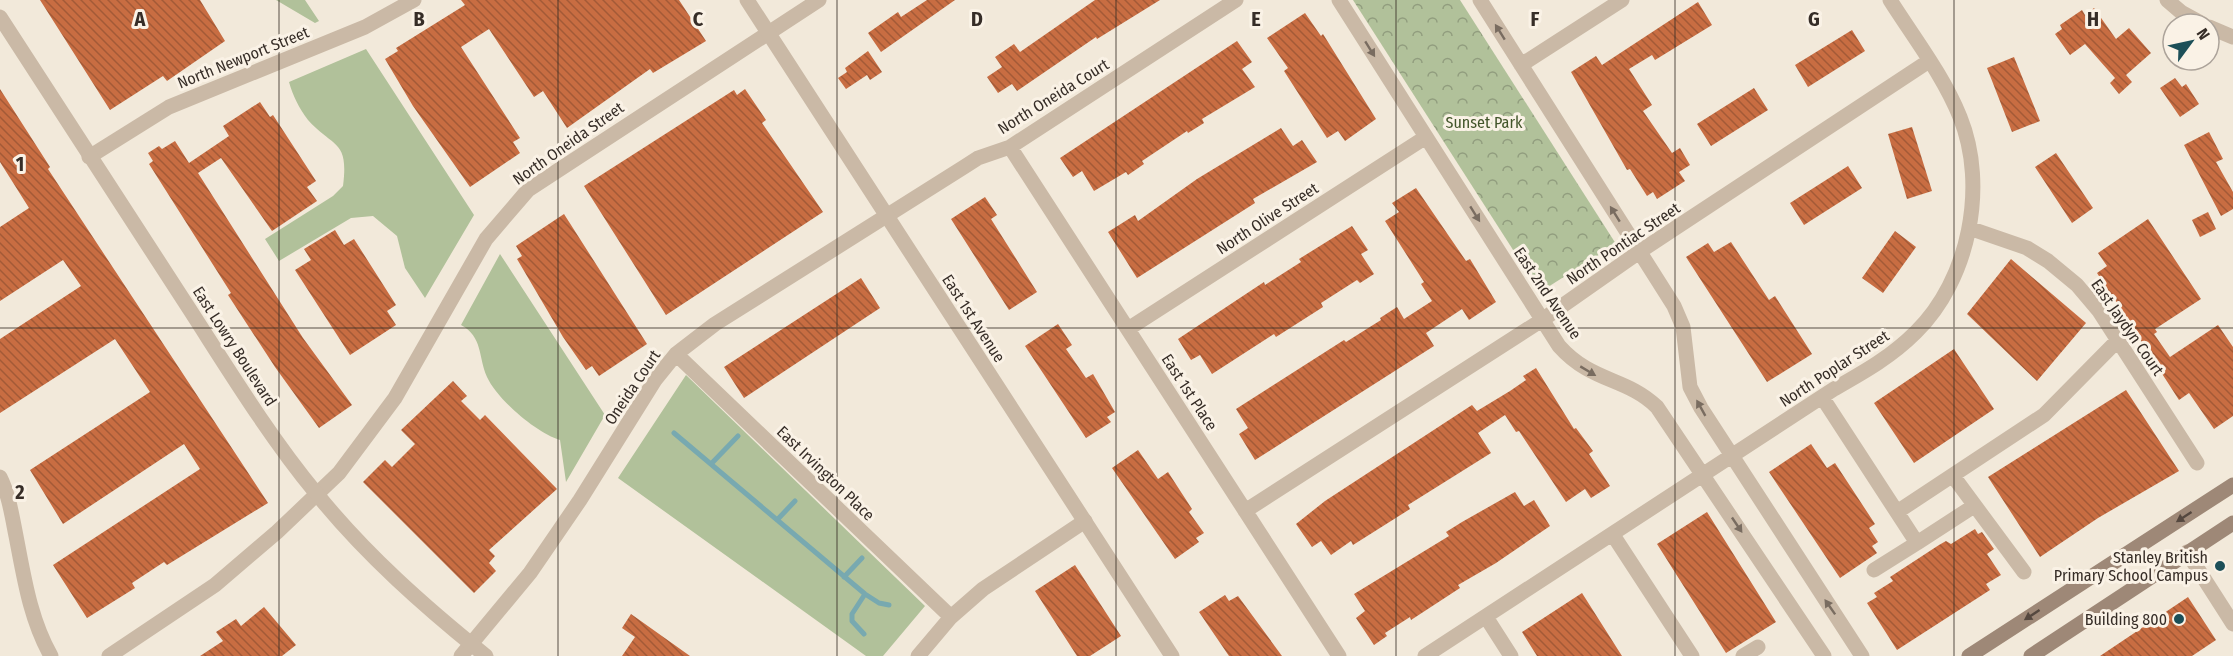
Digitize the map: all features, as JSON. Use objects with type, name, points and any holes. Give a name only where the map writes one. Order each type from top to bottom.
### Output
[{"type":"main road","points":[[1969,656],[2233,485]]},
{"type":"main road","points":[[2031,656],[2233,523]]},
{"type":"street","name":"North Newport Street","points":[[89,157],[169,107],[365,27],[414,0]]},
{"type":"street","name":"East 1st Avenue","points":[[747,0],[1172,656]]},
{"type":"street","name":"North Oneida Street","points":[[109,656],[215,585],[316,495],[355,454],[395,399],[486,239],[515,202],[559,168],[819,0]]},
{"type":"street","name":"North Oneida Court","points":[[886,216],[978,158],[1010,147],[1236,0]]},
{"type":"street","name":"East 2nd Avenue","points":[[1339,0],[1560,346],[1578,365],[1597,376],[1632,389],[1653,403],[1824,656]]},
{"type":"street","points":[[1480,0],[1680,318],[1687,346],[1690,387],[1732,457],[1862,656]]},
{"type":"street","points":[[1521,65],[1622,0]]},
{"type":"street","name":"North Poplar Street","points":[[1704,476],[1822,397],[1878,364],[1918,331],[1946,292],[1959,262],[1969,228],[1973,188],[1966,137],[1954,103],[1890,0]]},
{"type":"street","points":[[2167,0],[2181,12]]},
{"type":"street","name":"East Lowry Boulevard","points":[[0,17],[89,157],[276,440],[316,495],[466,650],[486,656]]},
{"type":"street","name":"North Pontiac Street","points":[[1245,511],[1542,320],[1639,252],[1929,61]]},
{"type":"street","name":"North Olive Street","points":[[1128,329],[1426,137]]},
{"type":"street","name":"East 1st Place","points":[[1010,147],[1339,656]]},
{"type":"street","name":"Oneida Court","points":[[466,650],[530,573],[585,494],[655,380],[676,354],[715,324],[886,216]]},
{"type":"street","name":"East Jaydyn Court","points":[[1969,228],[2027,248],[2056,267],[2086,294],[2197,463]]},
{"type":"street","points":[[1897,512],[2044,415],[2118,340]]},
{"type":"street","name":"East Irvington Place","points":[[676,354],[951,617]]},
{"type":"street","points":[[1822,397],[1917,543]]},
{"type":"street","points":[[1425,656],[1704,476]]},
{"type":"street","points":[[1953,476],[2024,572]]},
{"type":"street","points":[[0,477],[10,506],[30,604],[39,633],[51,656]]},
{"type":"street","points":[[1874,570],[1974,506]]},
{"type":"street","points":[[918,656],[951,617],[1005,572],[1084,520]]},
{"type":"street","points":[[1613,535],[1692,656]]},
{"type":"street","points":[[2187,552],[2233,624]]},
{"type":"street","points":[[1486,617],[1508,655]]},
{"type":"street","points":[[1743,656],[1758,646]]},
{"type":"green space","points":[[276,0],[305,0],[319,21],[315,23]]},
{"type":"green space","name":"Sunset Park","points":[[1353,0],[1460,0],[1616,244],[1540,292]]},
{"type":"green space","points":[[366,49],[474,215],[425,298],[405,268],[397,236],[373,216],[351,218],[279,261],[265,239],[333,196],[343,186],[344,160],[341,152],[308,120],[289,82]]},
{"type":"green space","points":[[500,254],[605,415],[566,482],[560,440],[529,423],[499,395],[487,377],[477,341],[461,325]]},
{"type":"green space","points":[[686,375],[925,606],[883,656],[866,656],[618,478]]},
{"type":"building","points":[[40,0],[200,0],[225,41],[167,81],[163,76],[110,110]]},
{"type":"building","points":[[461,0],[679,0],[706,41],[653,73],[650,69],[567,128],[543,91],[534,97],[489,29],[461,47],[520,138],[513,142],[520,153],[470,187],[413,106],[385,59],[398,51],[396,48],[465,5]]},
{"type":"building","points":[[927,0],[955,0],[881,52],[868,33],[898,12],[901,17]]},
{"type":"building","points":[[1095,0],[1160,0],[1097,39],[1096,37],[1017,91],[1012,84],[998,93],[987,77],[1002,67],[995,57],[1014,44],[1020,52]]},
{"type":"building","points":[[1698,2],[1712,25],[1655,60],[1652,55],[1629,69],[1652,105],[1643,111],[1672,153],[1680,148],[1690,165],[1679,172],[1685,181],[1657,199],[1653,192],[1647,196],[1630,169],[1627,170],[1571,72],[1596,56],[1602,65]]},
{"type":"building","points":[[2094,8],[2116,39],[2129,28],[2151,53],[2126,75],[2132,82],[2119,94],[2110,83],[2115,78],[2085,44],[2070,55],[2055,34],[2062,29],[2060,25],[2082,10],[2085,15]]},
{"type":"building","points":[[1305,13],[1321,36],[1323,34],[1376,119],[1345,141],[1338,131],[1327,138],[1284,71],[1288,68],[1267,38]]},
{"type":"building","points":[[1852,30],[1865,51],[1808,87],[1795,65]]},
{"type":"building","points":[[1237,41],[1252,62],[1242,69],[1255,87],[1202,119],[1204,123],[1188,133],[1187,131],[1142,161],[1144,164],[1128,175],[1126,172],[1094,191],[1082,171],[1073,177],[1060,158]]},
{"type":"building","points":[[868,51],[882,72],[870,80],[867,75],[846,89],[838,78],[847,72],[845,68]]},
{"type":"building","points":[[2014,57],[2040,121],[2012,132],[1987,68]]},
{"type":"building","points":[[2175,78],[2182,87],[2186,84],[2199,104],[2180,117],[2160,88]]},
{"type":"building","points":[[1754,88],[1768,110],[1711,146],[1697,124]]},
{"type":"building","points":[[0,89],[50,167],[48,169],[268,503],[167,565],[164,562],[132,583],[135,588],[87,618],[53,565],[200,469],[184,444],[63,524],[30,470],[150,392],[115,339],[0,413],[0,339],[81,286],[63,260],[0,301],[0,227],[29,208],[0,162]]},
{"type":"building","points":[[745,89],[766,120],[762,123],[823,212],[666,315],[584,186],[734,90],[737,95]]},
{"type":"building","points":[[260,102],[270,117],[273,115],[316,181],[307,187],[317,201],[272,231],[221,158],[198,173],[303,338],[352,405],[319,428],[275,367],[228,295],[231,293],[149,164],[153,161],[148,153],[159,146],[162,149],[175,141],[189,163],[229,136],[223,126]]},
{"type":"building","points":[[1912,127],[1932,191],[1907,199],[1888,134]]},
{"type":"building","points":[[1281,128],[1293,146],[1302,140],[1317,162],[1253,199],[1255,203],[1137,278],[1108,232],[1135,215],[1138,221],[1197,179]]},
{"type":"building","points":[[2209,132],[2223,159],[2216,162],[2233,192],[2233,209],[2221,216],[2184,145]]},
{"type":"building","points":[[2056,153],[2093,208],[2072,223],[2035,167]]},
{"type":"building","points":[[1848,166],[1862,188],[1804,225],[1790,203]]},
{"type":"building","points":[[1416,188],[1466,261],[1470,259],[1496,302],[1469,320],[1462,309],[1426,333],[1434,346],[1255,460],[1239,434],[1248,428],[1236,409],[1344,340],[1346,342],[1381,320],[1380,318],[1397,307],[1404,319],[1432,301],[1421,284],[1424,282],[1385,221],[1399,212],[1392,203]]},
{"type":"building","points":[[985,197],[997,215],[991,219],[1037,292],[1009,310],[951,219]]},
{"type":"building","points":[[2208,212],[2216,229],[2200,237],[2192,220]]},
{"type":"building","points":[[564,214],[647,344],[599,376],[592,366],[586,370],[563,337],[517,259],[522,256],[516,246]]},
{"type":"building","points":[[2148,219],[2201,299],[2155,329],[2157,332],[2154,334],[2170,357],[2218,325],[2233,347],[2233,416],[2214,429],[2189,393],[2179,400],[2097,273],[2107,266],[2098,253]]},
{"type":"building","points":[[1352,226],[1368,250],[1361,254],[1374,274],[1360,283],[1357,280],[1321,303],[1323,307],[1276,337],[1274,334],[1212,374],[1200,355],[1191,360],[1178,339],[1264,282],[1265,285],[1301,262],[1299,259]]},
{"type":"building","points":[[335,230],[344,245],[354,239],[396,305],[387,311],[396,325],[350,355],[295,270],[311,260],[304,249]]},
{"type":"building","points":[[1895,231],[1916,247],[1883,293],[1862,278]]},
{"type":"building","points":[[1731,242],[1769,300],[1775,296],[1812,354],[1767,382],[1686,257],[1708,243],[1714,252]]},
{"type":"building","points":[[2011,259],[2086,323],[2037,381],[1967,314]]},
{"type":"building","points":[[861,278],[880,308],[744,398],[724,367]]},
{"type":"building","points":[[1058,324],[1072,345],[1066,349],[1086,378],[1093,374],[1115,412],[1107,417],[1111,422],[1086,438],[1025,346]]},
{"type":"building","points":[[1954,349],[1994,409],[1914,463],[1874,403]]},
{"type":"building","points":[[1536,368],[1574,429],[1576,428],[1593,451],[1589,454],[1610,486],[1591,498],[1585,489],[1566,502],[1519,431],[1516,432],[1505,415],[1478,433],[1491,453],[1408,505],[1410,509],[1353,545],[1351,541],[1331,555],[1321,541],[1312,547],[1296,524],[1325,501],[1472,405],[1477,411],[1510,391],[1526,380],[1523,376]]},
{"type":"building","points":[[453,381],[467,396],[461,401],[480,420],[485,415],[557,489],[489,550],[495,556],[489,563],[496,571],[474,593],[363,482],[385,460],[392,467],[415,444],[401,430]]},
{"type":"building","points":[[2126,390],[2179,471],[2098,518],[2040,557],[1988,477]]},
{"type":"building","points":[[1811,444],[1827,468],[1835,463],[1875,524],[1869,528],[1878,542],[1872,546],[1877,553],[1840,578],[1769,472]]},
{"type":"building","points":[[1138,450],[1158,479],[1168,472],[1192,509],[1189,512],[1204,533],[1196,538],[1199,542],[1175,559],[1112,468]]},
{"type":"building","points":[[1515,492],[1524,506],[1534,500],[1550,526],[1496,563],[1458,585],[1460,588],[1411,620],[1410,617],[1385,633],[1387,636],[1374,645],[1356,618],[1365,611],[1354,594],[1449,536],[1446,532]]},
{"type":"building","points":[[1707,512],[1776,622],[1726,653],[1657,544]]},
{"type":"building","points":[[1975,529],[1978,534],[1982,532],[1994,549],[1987,554],[2001,575],[1986,584],[1990,590],[1897,650],[1867,603],[1877,597],[1874,593],[1893,581],[1890,577],[1946,541],[1951,544]]},
{"type":"building","points":[[1075,565],[1121,636],[1090,656],[1077,656],[1035,591]]},
{"type":"building","points":[[1582,593],[1622,656],[1537,656],[1522,632]]},
{"type":"building","points":[[1225,595],[1229,601],[1238,596],[1282,656],[1229,656],[1199,612]]},
{"type":"building","name":"Building 800","points":[[2188,597],[2216,640],[2192,656],[2100,656]]},
{"type":"building","points":[[264,607],[296,645],[282,656],[200,656],[223,641],[216,632],[236,619],[241,626]]},
{"type":"building","points":[[631,614],[690,656],[622,656],[635,637],[622,628]]},
{"type":"waterway","points":[[674,433],[865,594],[879,603],[889,605]]},
{"type":"waterway","points":[[711,464],[738,436]]},
{"type":"waterway","points":[[777,520],[795,501]]},
{"type":"waterway","points":[[844,577],[862,558]]},
{"type":"waterway","points":[[864,634],[852,621],[852,614],[865,594]]},
{"type":"place","name":"Stanley British Primary School Campus","points":[[2220,566]]},
{"type":"place","name":"Building 800","points":[[2179,619]]}]
